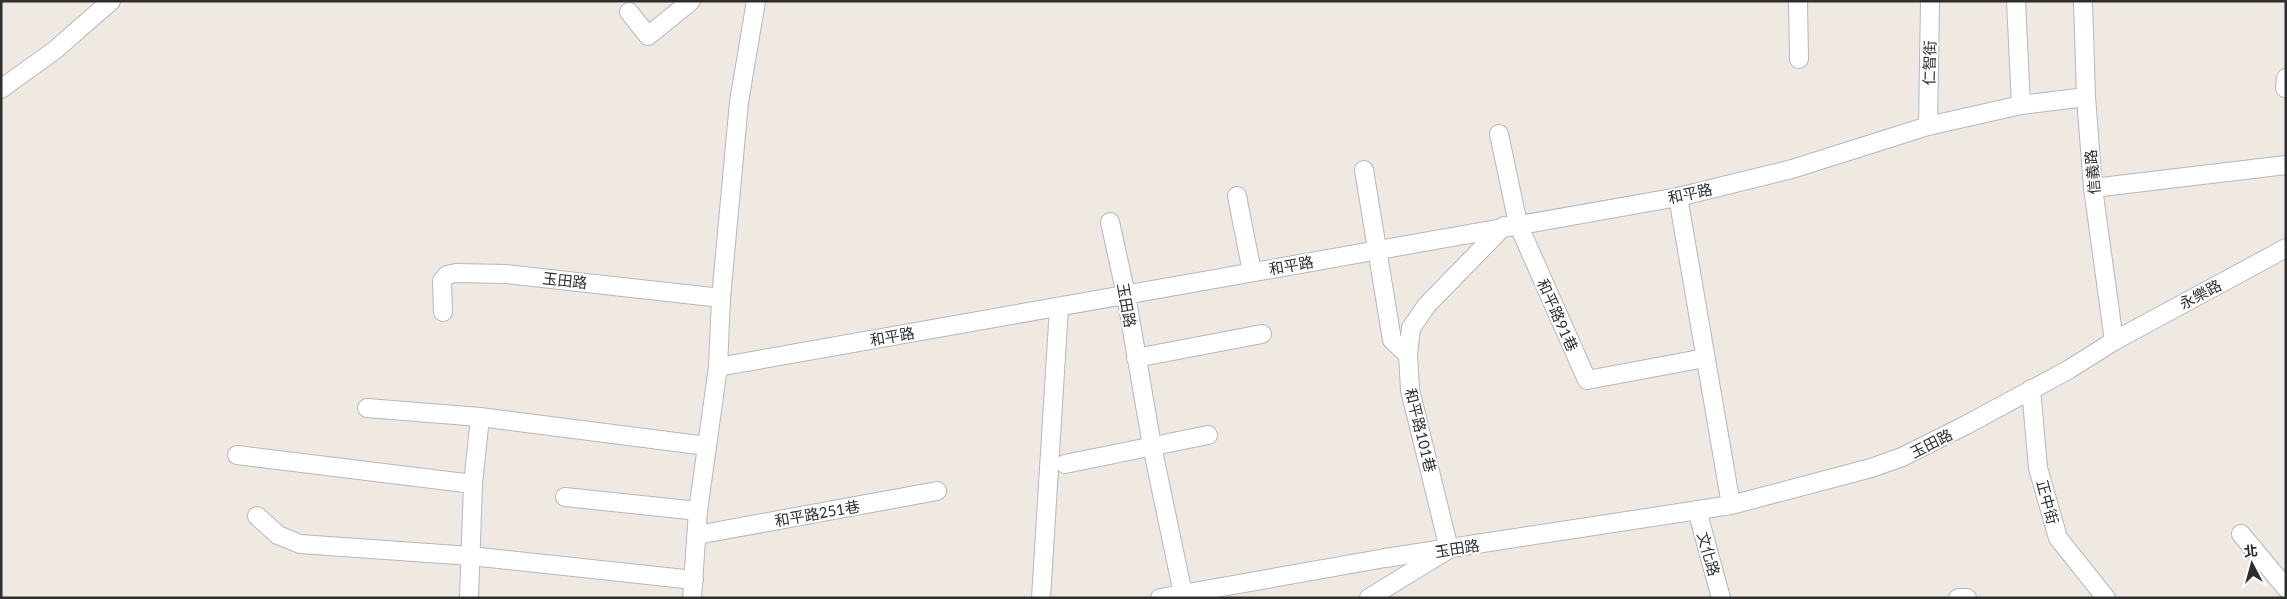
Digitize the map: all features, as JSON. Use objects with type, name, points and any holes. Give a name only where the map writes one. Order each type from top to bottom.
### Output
[{"type":"street","points":[[1,89],[55,50],[111,1]]},
{"type":"street","points":[[629,12],[648,36],[691,1]]},
{"type":"street","points":[[692,598],[698,511],[718,367],[721,298],[739,102],[756,1]]},
{"type":"street","points":[[1798,1],[1798,59]]},
{"type":"street","name":"仁智街","points":[[1928,126],[1930,1]]},
{"type":"street","points":[[2016,1],[2021,105]]},
{"type":"street","name":"信義路","points":[[2083,1],[2086,97],[2093,188],[2114,341]]},
{"type":"street","points":[[2285,88],[2284,80],[2286,78]]},
{"type":"street","name":"和平路","points":[[718,367],[1511,225],[1678,197],[1792,170],[1928,126],[2021,105],[2086,97]]},
{"type":"street","name":"和平路91巷","points":[[1499,134],[1511,225],[1587,380],[1705,358]]},
{"type":"street","points":[[2093,188],[2286,166]]},
{"type":"street","points":[[1364,170],[1392,340],[1408,356]]},
{"type":"street","points":[[1238,196],[1252,272]]},
{"type":"street","points":[[1678,197],[1731,505]]},
{"type":"street","name":"玉田路","points":[[1110,222],[1126,295],[1152,446],[1183,594]]},
{"type":"street","name":"和平路101巷","points":[[1449,549],[1413,406],[1408,356],[1411,328],[1427,305],[1511,225]]},
{"type":"street","name":"永樂路","points":[[2114,341],[2286,248]]},
{"type":"street","name":"玉田路","points":[[443,312],[442,281],[447,276],[456,273],[506,274],[721,298]]},
{"type":"street","points":[[1041,598],[1059,307]]},
{"type":"street","points":[[1136,358],[1262,334]]},
{"type":"street","name":"玉田路","points":[[1160,598],[1385,558],[1731,505],[1872,468],[1902,458],[2068,370],[2114,341]]},
{"type":"street","name":"正中街","points":[[2031,389],[2038,468],[2058,538],[2106,598]]},
{"type":"street","points":[[367,408],[480,417],[707,446]]},
{"type":"street","points":[[469,598],[473,484],[480,417]]},
{"type":"street","points":[[1065,464],[1208,435]]},
{"type":"street","points":[[237,455],[473,484]]},
{"type":"street","name":"和平路251巷","points":[[697,535],[937,492]]},
{"type":"street","points":[[564,497],[698,511]]},
{"type":"street","name":"文化路","points":[[1697,510],[1721,598]]},
{"type":"street","points":[[257,516],[278,535],[300,544],[470,556],[694,580]]},
{"type":"street","points":[[2241,534],[2286,588]]},
{"type":"street","points":[[1369,598],[1449,549]]},
{"type":"street","points":[[1958,598],[1967,598]]}]
